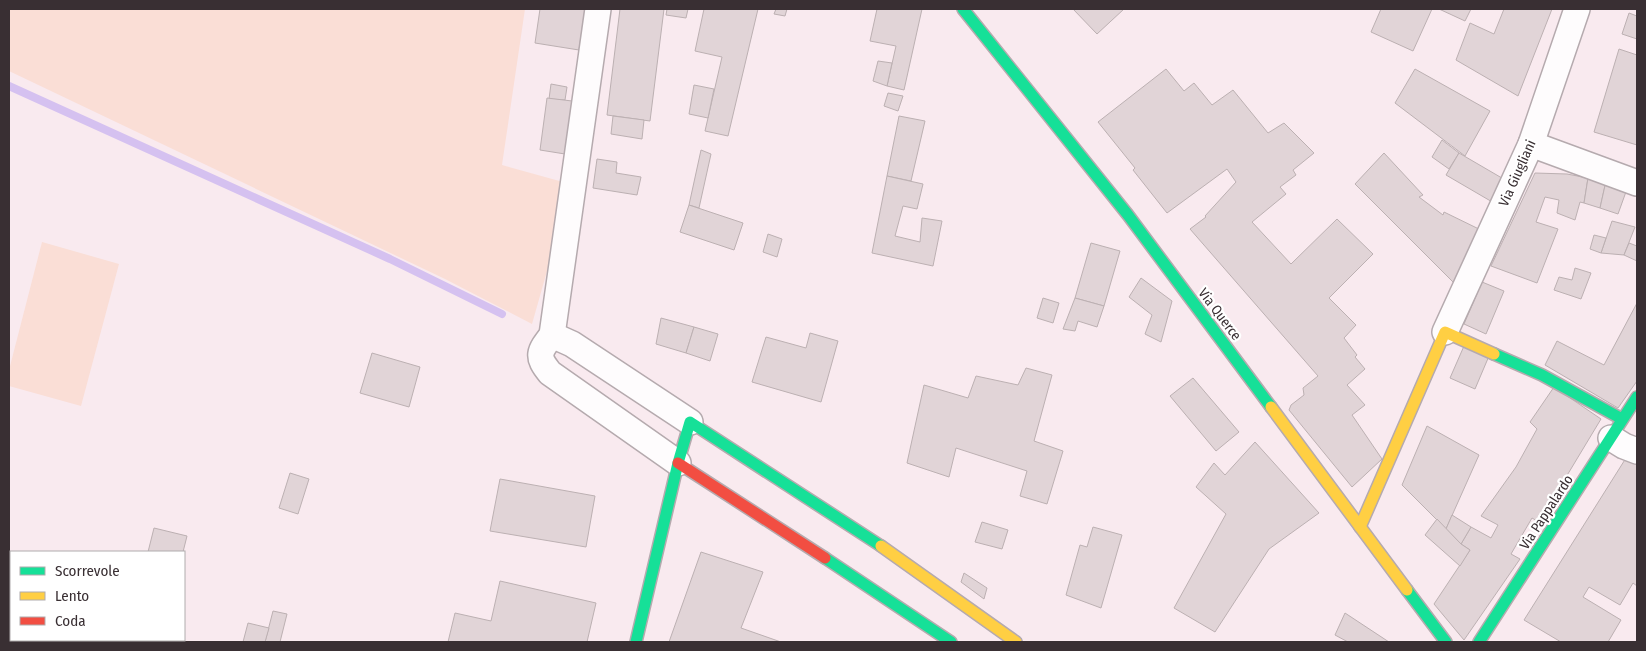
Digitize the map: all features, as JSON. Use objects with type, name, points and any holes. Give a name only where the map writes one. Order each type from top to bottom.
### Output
[{"type":"street","points":[[598,9],[552,336],[541,349],[541,362],[550,374],[678,463],[842,568],[951,642]]},
{"type":"street","name":"Via Querce","points":[[963,9],[1128,215],[1446,642]]},
{"type":"street","name":"Via Giugliani","points":[[1360,527],[1445,332],[1531,144],[1577,9]]},
{"type":"street","points":[[1531,144],[1637,183]]},
{"type":"street","points":[[1445,332],[1542,375],[1617,428],[1624,446],[1637,451]]},
{"type":"street","points":[[552,336],[572,344],[864,534],[1016,642]]},
{"type":"street","name":"Via Pappalardo","points":[[1479,642],[1637,397]]},
{"type":"street","points":[[636,642],[678,463],[690,422]]},
{"type":"shaded area","points":[[9,9],[525,9],[502,165],[563,182],[551,257],[532,324],[445,279],[9,71]]},
{"type":"shaded area","points":[[42,242],[119,264],[81,406],[9,386],[9,370]]},
{"type":"building","points":[[540,9],[585,9],[579,50],[535,43]]},
{"type":"building","points":[[620,9],[664,9],[650,121],[607,115]]},
{"type":"building","points":[[667,9],[688,9],[686,18],[666,15]]},
{"type":"building","points":[[704,9],[758,9],[728,136],[705,131],[722,57],[695,51]]},
{"type":"building","points":[[776,9],[787,9],[785,16],[774,14]]},
{"type":"building","points":[[877,9],[922,9],[904,90],[887,86],[896,46],[870,41]]},
{"type":"building","points":[[1073,9],[1124,9],[1097,34]]},
{"type":"building","points":[[1381,9],[1432,9],[1413,51],[1371,32]]},
{"type":"building","points":[[1439,9],[1471,9],[1465,21]]},
{"type":"building","points":[[1504,9],[1552,9],[1518,96],[1456,60],[1470,23],[1494,34]]},
{"type":"building","points":[[1629,13],[1637,16],[1637,39],[1622,34]]},
{"type":"building","points":[[1619,49],[1637,55],[1637,145],[1594,132]]},
{"type":"building","points":[[878,61],[892,63],[887,86],[873,81]]},
{"type":"building","points":[[1166,69],[1184,91],[1194,83],[1212,105],[1233,90],[1268,133],[1284,123],[1314,153],[1293,170],[1296,175],[1280,187],[1286,194],[1252,222],[1291,264],[1337,219],[1373,254],[1329,298],[1356,325],[1344,338],[1357,355],[1355,357],[1365,369],[1347,385],[1365,405],[1352,415],[1382,459],[1352,487],[1289,410],[1291,405],[1304,395],[1303,388],[1318,376],[1190,229],[1206,217],[1236,182],[1227,169],[1167,213],[1133,170],[1135,168],[1098,122]]},
{"type":"building","points":[[1415,69],[1490,111],[1465,156],[1395,103]]},
{"type":"building","points":[[551,84],[567,87],[565,100],[549,99]]},
{"type":"building","points":[[694,85],[714,89],[708,118],[689,114]]},
{"type":"building","points":[[888,93],[903,96],[898,111],[884,106]]},
{"type":"building","points":[[547,98],[572,101],[565,154],[540,150]]},
{"type":"building","points":[[613,116],[644,120],[642,139],[611,134]]},
{"type":"building","points":[[899,116],[925,121],[911,181],[887,176]]},
{"type":"building","points":[[1442,140],[1459,153],[1449,169],[1432,157]]},
{"type":"building","points":[[701,150],[711,154],[699,208],[689,205]]},
{"type":"building","points":[[1384,153],[1423,195],[1419,197],[1443,215],[1444,212],[1485,232],[1457,286],[1355,184]]},
{"type":"building","points":[[1459,153],[1507,181],[1494,203],[1446,175]]},
{"type":"building","points":[[597,159],[617,162],[616,173],[641,177],[637,195],[593,188]]},
{"type":"building","points":[[1535,173],[1567,174],[1588,178],[1584,203],[1580,202],[1575,220],[1557,213],[1559,200],[1545,197],[1536,222],[1558,229],[1537,283],[1491,266]]},
{"type":"building","points":[[887,176],[923,184],[917,209],[903,206],[895,236],[920,242],[922,218],[942,221],[933,266],[872,253]]},
{"type":"building","points":[[1588,178],[1606,181],[1600,208],[1584,203]]},
{"type":"building","points":[[1606,181],[1627,189],[1618,214],[1600,208]]},
{"type":"building","points":[[689,205],[743,223],[734,250],[680,232]]},
{"type":"building","points":[[1612,221],[1635,227],[1624,255],[1601,253]]},
{"type":"building","points":[[768,234],[782,239],[777,257],[763,252]]},
{"type":"building","points":[[1594,235],[1606,238],[1601,253],[1590,249]]},
{"type":"building","points":[[1091,243],[1120,251],[1104,306],[1075,298]]},
{"type":"building","points":[[1629,243],[1637,246],[1637,261],[1624,255]]},
{"type":"building","points":[[1575,268],[1591,273],[1581,299],[1554,290],[1559,277],[1572,280]]},
{"type":"building","points":[[1141,278],[1172,301],[1161,342],[1145,334],[1152,315],[1129,297]]},
{"type":"building","points":[[1482,282],[1504,291],[1486,334],[1464,324]]},
{"type":"building","points":[[1043,298],[1059,303],[1053,323],[1037,318]]},
{"type":"building","points":[[1075,298],[1104,306],[1097,327],[1078,321],[1075,331],[1063,329]]},
{"type":"building","points":[[1637,303],[1637,381],[1618,408],[1545,365],[1557,341],[1604,365]]},
{"type":"building","points":[[661,318],[694,327],[686,353],[656,344]]},
{"type":"building","points":[[694,327],[718,334],[710,361],[686,353]]},
{"type":"building","points":[[810,333],[838,341],[821,402],[752,382],[766,337],[806,348]]},
{"type":"building","points":[[1464,346],[1489,356],[1475,389],[1450,378]]},
{"type":"building","points":[[372,353],[420,367],[409,407],[360,393]]},
{"type":"building","points":[[1026,368],[1052,375],[1034,441],[1063,451],[1047,504],[1020,496],[1027,471],[956,448],[949,477],[907,463],[924,385],[968,398],[976,376],[1018,385]]},
{"type":"building","points":[[1193,378],[1239,432],[1216,451],[1170,396]]},
{"type":"building","points":[[1554,387],[1601,419],[1539,522],[1532,518],[1511,554],[1520,559],[1464,640],[1434,604],[1470,550],[1461,544],[1471,527],[1491,538],[1498,525],[1481,516],[1516,467],[1537,429],[1530,422]]},
{"type":"building","points":[[1427,426],[1479,455],[1446,529],[1402,485]]},
{"type":"building","points":[[1255,442],[1319,513],[1269,549],[1215,632],[1174,608],[1226,514],[1196,487],[1214,463],[1225,475]]},
{"type":"building","points":[[1626,458],[1637,464],[1637,586],[1633,583],[1620,605],[1589,587],[1583,597],[1621,620],[1608,642],[1561,642],[1524,620]]},
{"type":"building","points":[[290,473],[309,479],[298,514],[279,508]]},
{"type":"building","points":[[500,479],[595,496],[586,547],[490,531]]},
{"type":"building","points":[[1452,515],[1471,527],[1461,544],[1446,529]]},
{"type":"building","points":[[1437,519],[1461,544],[1470,550],[1460,566],[1425,535]]},
{"type":"building","points":[[982,522],[1008,530],[1002,549],[975,542]]},
{"type":"building","points":[[1093,527],[1122,535],[1101,608],[1066,595],[1080,545],[1087,547]]},
{"type":"building","points":[[154,528],[187,536],[183,551],[148,551]]},
{"type":"building","points":[[701,552],[763,572],[741,628],[781,642],[669,642]]},
{"type":"building","points":[[964,573],[987,588],[984,599],[961,582]]},
{"type":"building","points":[[500,581],[596,603],[587,642],[448,642],[455,613],[491,621]]},
{"type":"building","points":[[273,611],[287,614],[280,642],[265,642]]},
{"type":"building","points":[[1345,613],[1389,642],[1348,642],[1335,635]]},
{"type":"building","points":[[248,623],[269,628],[265,642],[243,642]]},
{"type":"building","points":[[70,641],[122,641],[122,642]]},
{"type":"waterway","points":[[9,86],[390,259],[502,314]]},
{"type":"traffic: fast","points":[[963,9],[1128,215],[1271,407]]},
{"type":"traffic: fast","points":[[1494,354],[1542,375],[1622,419]]},
{"type":"traffic: fast","points":[[1479,642],[1637,397]]},
{"type":"traffic: fast","points":[[636,642],[678,463],[690,422],[881,546]]},
{"type":"traffic: fast","points":[[825,558],[951,642]]},
{"type":"traffic: fast","points":[[1407,590],[1446,642]]},
{"type":"traffic: slow","points":[[1360,527],[1445,332],[1494,354]]},
{"type":"traffic: slow","points":[[1271,407],[1407,590]]},
{"type":"traffic: slow","points":[[881,546],[1016,642]]},
{"type":"traffic: jam","points":[[678,463],[825,558]]}]
